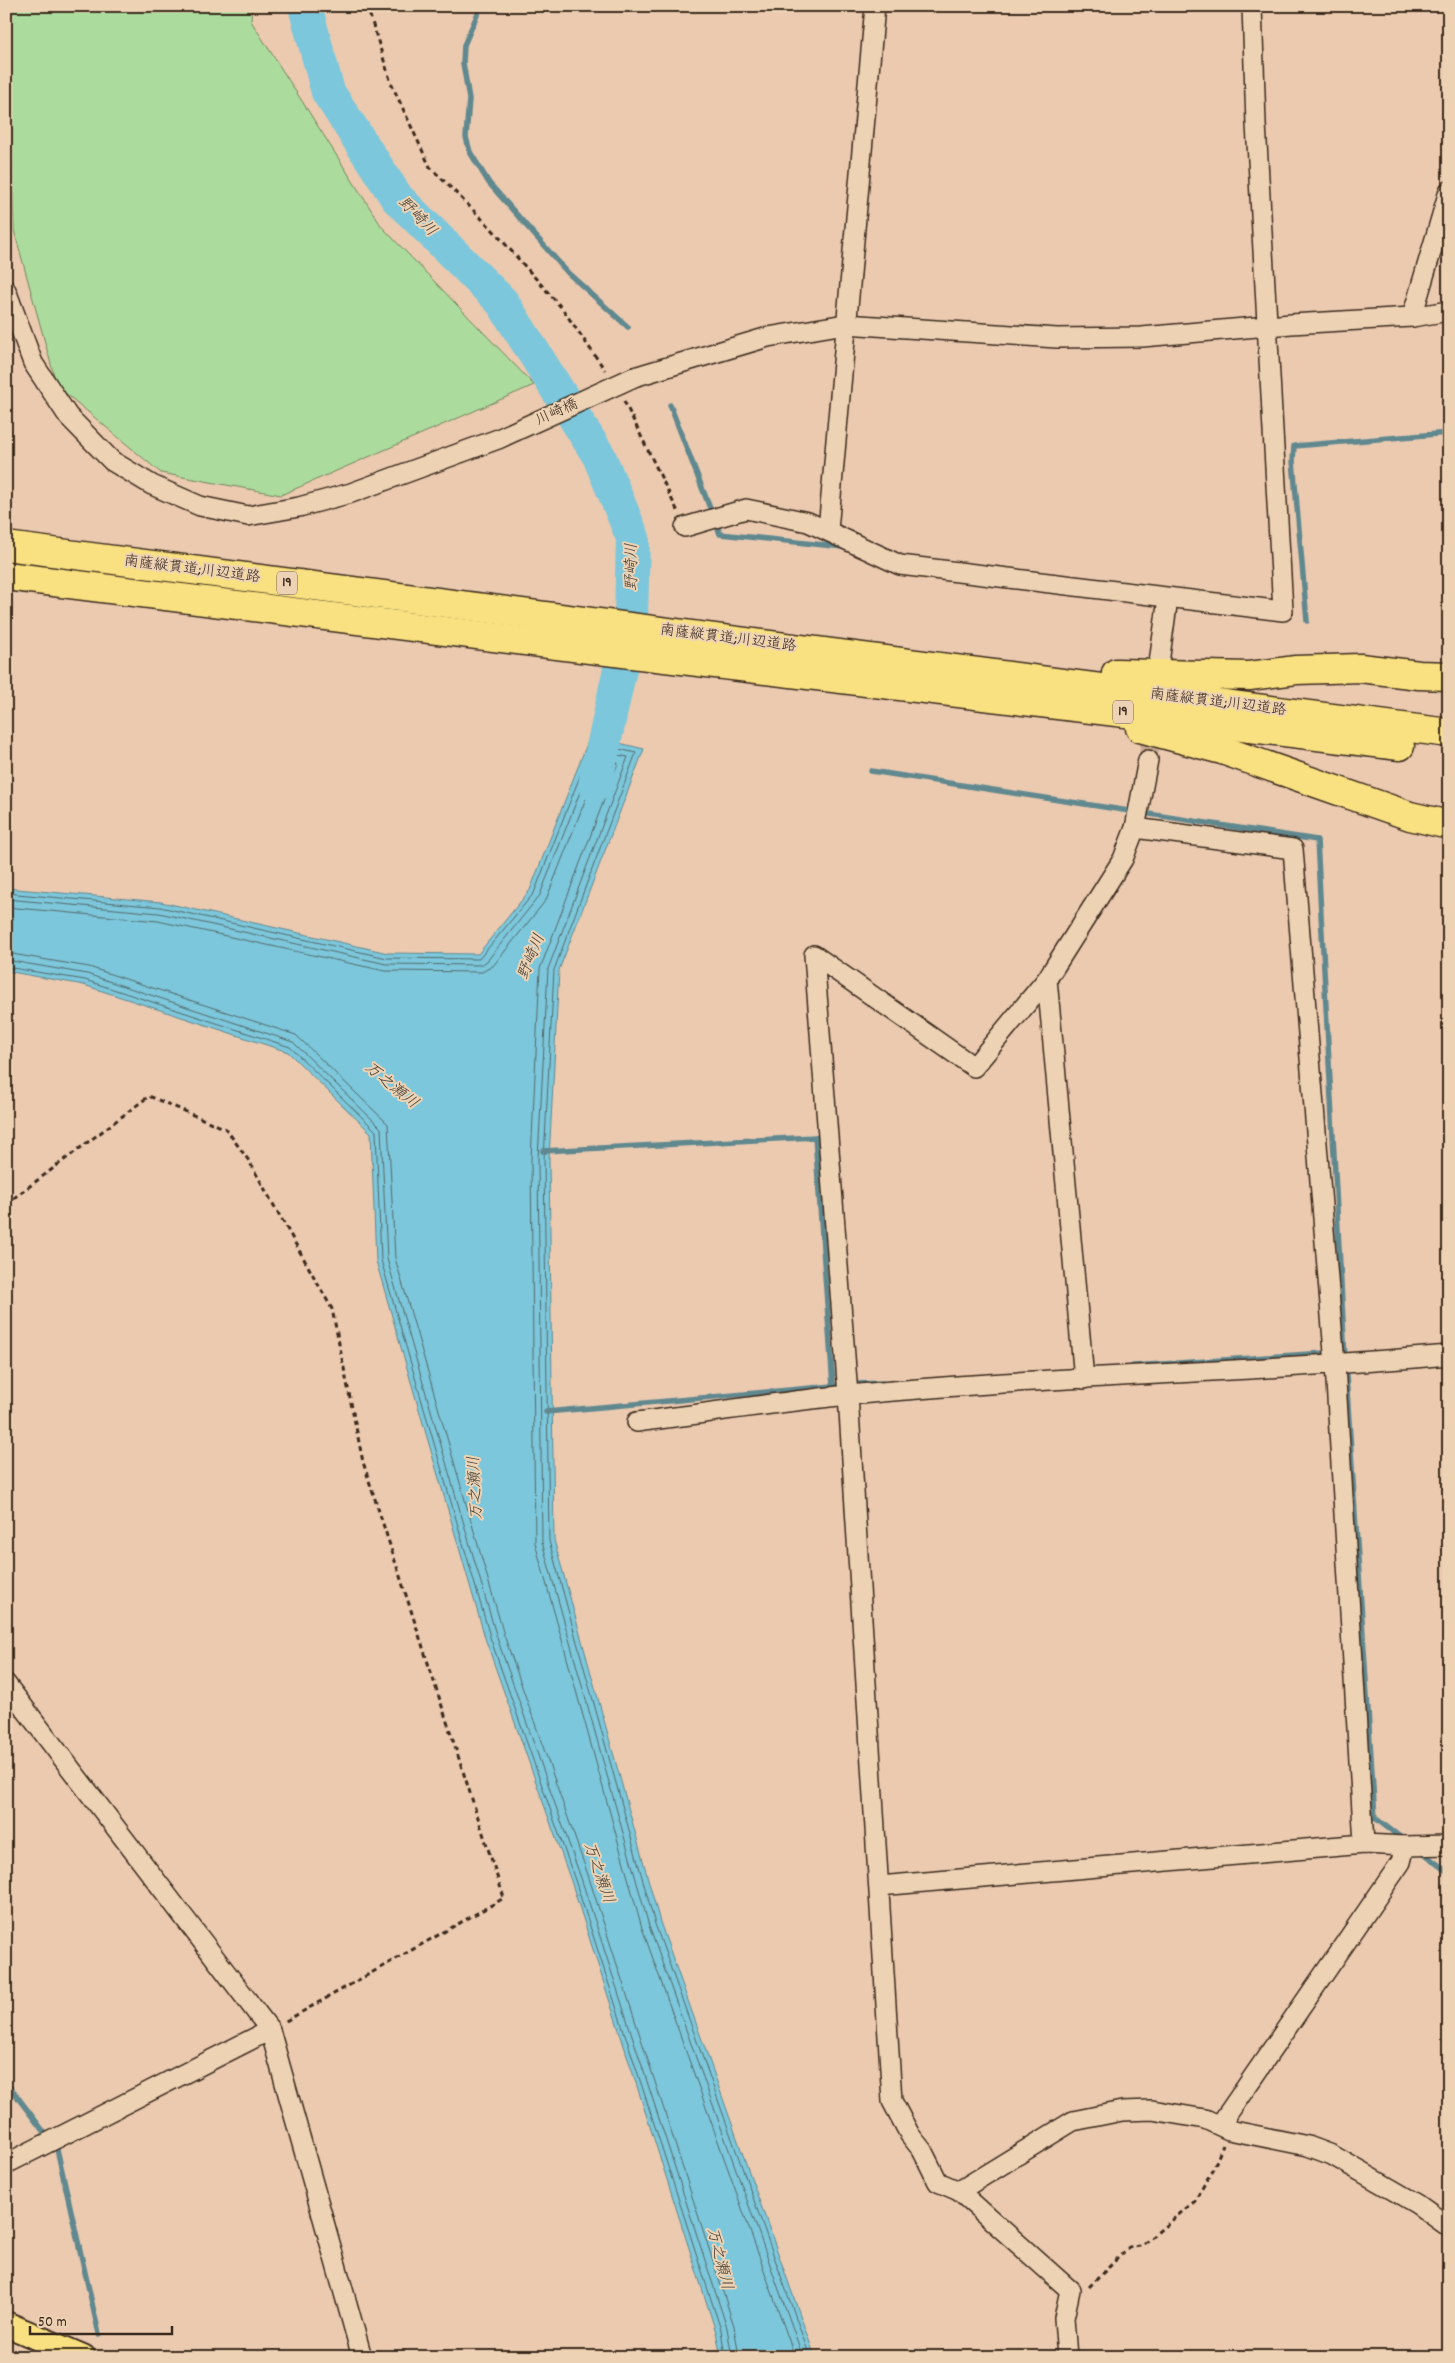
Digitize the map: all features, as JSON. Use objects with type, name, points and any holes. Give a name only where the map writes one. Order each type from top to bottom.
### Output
[{"type":"highway","name":"南薩縦貫道;川辺道路","points":[[6,546],[568,619],[797,673],[1449,752]]},
{"type":"highway","name":"南薩縦貫道;川辺道路","points":[[6,576],[565,646],[813,650],[1449,733]]},
{"type":"highway","name":"19","points":[[813,650],[1034,669],[1145,675],[1249,676],[1296,670],[1360,668],[1419,675],[1449,676]]},
{"type":"highway","name":"19","points":[[797,673],[1003,712],[1138,727],[1222,750],[1410,816],[1449,825]]},
{"type":"highway","name":"19","points":[[1419,675],[1449,685]]},
{"type":"highway","name":"19","points":[[1361,798],[1449,811]]},
{"type":"main road","points":[[6,2324],[83,2357]]},
{"type":"street","points":[[828,530],[875,6]]},
{"type":"street","points":[[685,527],[746,509],[773,513],[828,530],[900,565],[1283,611],[1256,124],[1252,6]]},
{"type":"street","points":[[1412,317],[1449,191]]},
{"type":"street","name":"川崎橋","points":[[6,290],[33,362],[68,416],[112,461],[152,486],[200,506],[248,516],[299,508],[351,493],[498,439],[617,387],[634,377],[768,337],[845,324],[1057,338],[1142,337],[1268,326],[1412,317],[1449,311]]},
{"type":"street","points":[[1158,670],[1168,598]]},
{"type":"street","points":[[1067,2357],[1064,2318],[1070,2290],[960,2191],[938,2182],[922,2150],[910,2135],[892,2101],[848,1396],[814,955],[974,1067],[1047,979],[1123,859],[1135,828],[1148,760]]},
{"type":"street","points":[[1135,828],[1293,849],[1335,1365],[1364,1844]]},
{"type":"street","points":[[1047,979],[1083,1373]]},
{"type":"street","points":[[637,1422],[848,1396],[1083,1373],[1335,1365],[1449,1355]]},
{"type":"street","points":[[6,1684],[270,2030],[362,2357]]},
{"type":"street","points":[[879,1886],[1364,1844],[1449,1845]]},
{"type":"street","points":[[1224,2127],[1413,1846]]},
{"type":"street","points":[[6,2164],[270,2030]]},
{"type":"street","points":[[960,2191],[1073,2120],[1122,2111],[1152,2110],[1205,2119],[1224,2127],[1308,2146],[1332,2156],[1417,2204],[1449,2227]]},
{"type":"path","points":[[367,6],[391,83],[430,167],[491,228],[561,307],[617,387],[685,527]]},
{"type":"path","points":[[6,1204],[149,1096],[226,1129],[248,1161],[332,1309],[363,1462],[504,1898],[270,2030]]},
{"type":"path","points":[[1070,2290],[1079,2298],[1102,2272],[1129,2247],[1141,2246],[1195,2201],[1214,2167],[1224,2127]]},
{"type":"path","points":[[1444,2357],[1449,2354]]},
{"type":"green space","points":[[6,6],[252,6],[251,21],[382,227],[534,385],[281,495],[161,473],[57,386],[14,230],[10,83],[6,78]]},
{"type":"water","name":"万之瀬川","points":[[590,736],[644,749],[559,970],[549,1159],[554,1540],[660,1922],[815,2357],[721,2357],[716,2332],[572,1884],[486,1641],[376,1261],[371,1133],[288,1052],[84,985],[6,971],[6,888],[161,902],[388,953],[478,954],[530,890]]},
{"type":"waterway","name":"野崎川","points":[[305,6],[328,92],[397,198],[502,302],[599,456],[633,538],[631,618],[595,785]]},
{"type":"waterway","points":[[481,6],[464,45],[463,63],[469,99],[466,137],[470,152],[489,183],[568,273],[628,327]]},
{"type":"waterway","points":[[670,405],[720,534],[843,547]]},
{"type":"waterway","points":[[1307,621],[1293,461],[1294,446],[1449,433]]},
{"type":"waterway","points":[[871,771],[1317,840],[1345,1358]]},
{"type":"waterway","points":[[543,1151],[815,1137],[833,1386],[842,1385]]},
{"type":"waterway","points":[[1133,1366],[1325,1353]]},
{"type":"waterway","points":[[1346,1375],[1375,1818],[1404,1840]]},
{"type":"waterway","points":[[856,1384],[882,1383]]},
{"type":"waterway","points":[[546,1412],[833,1386]]},
{"type":"waterway","points":[[1420,1851],[1449,1873]]},
{"type":"waterway","points":[[6,2082],[47,2136]]},
{"type":"waterway","points":[[57,2149],[99,2334]]},
{"type":"tunnel","points":[[1148,760],[1153,719]]}]
